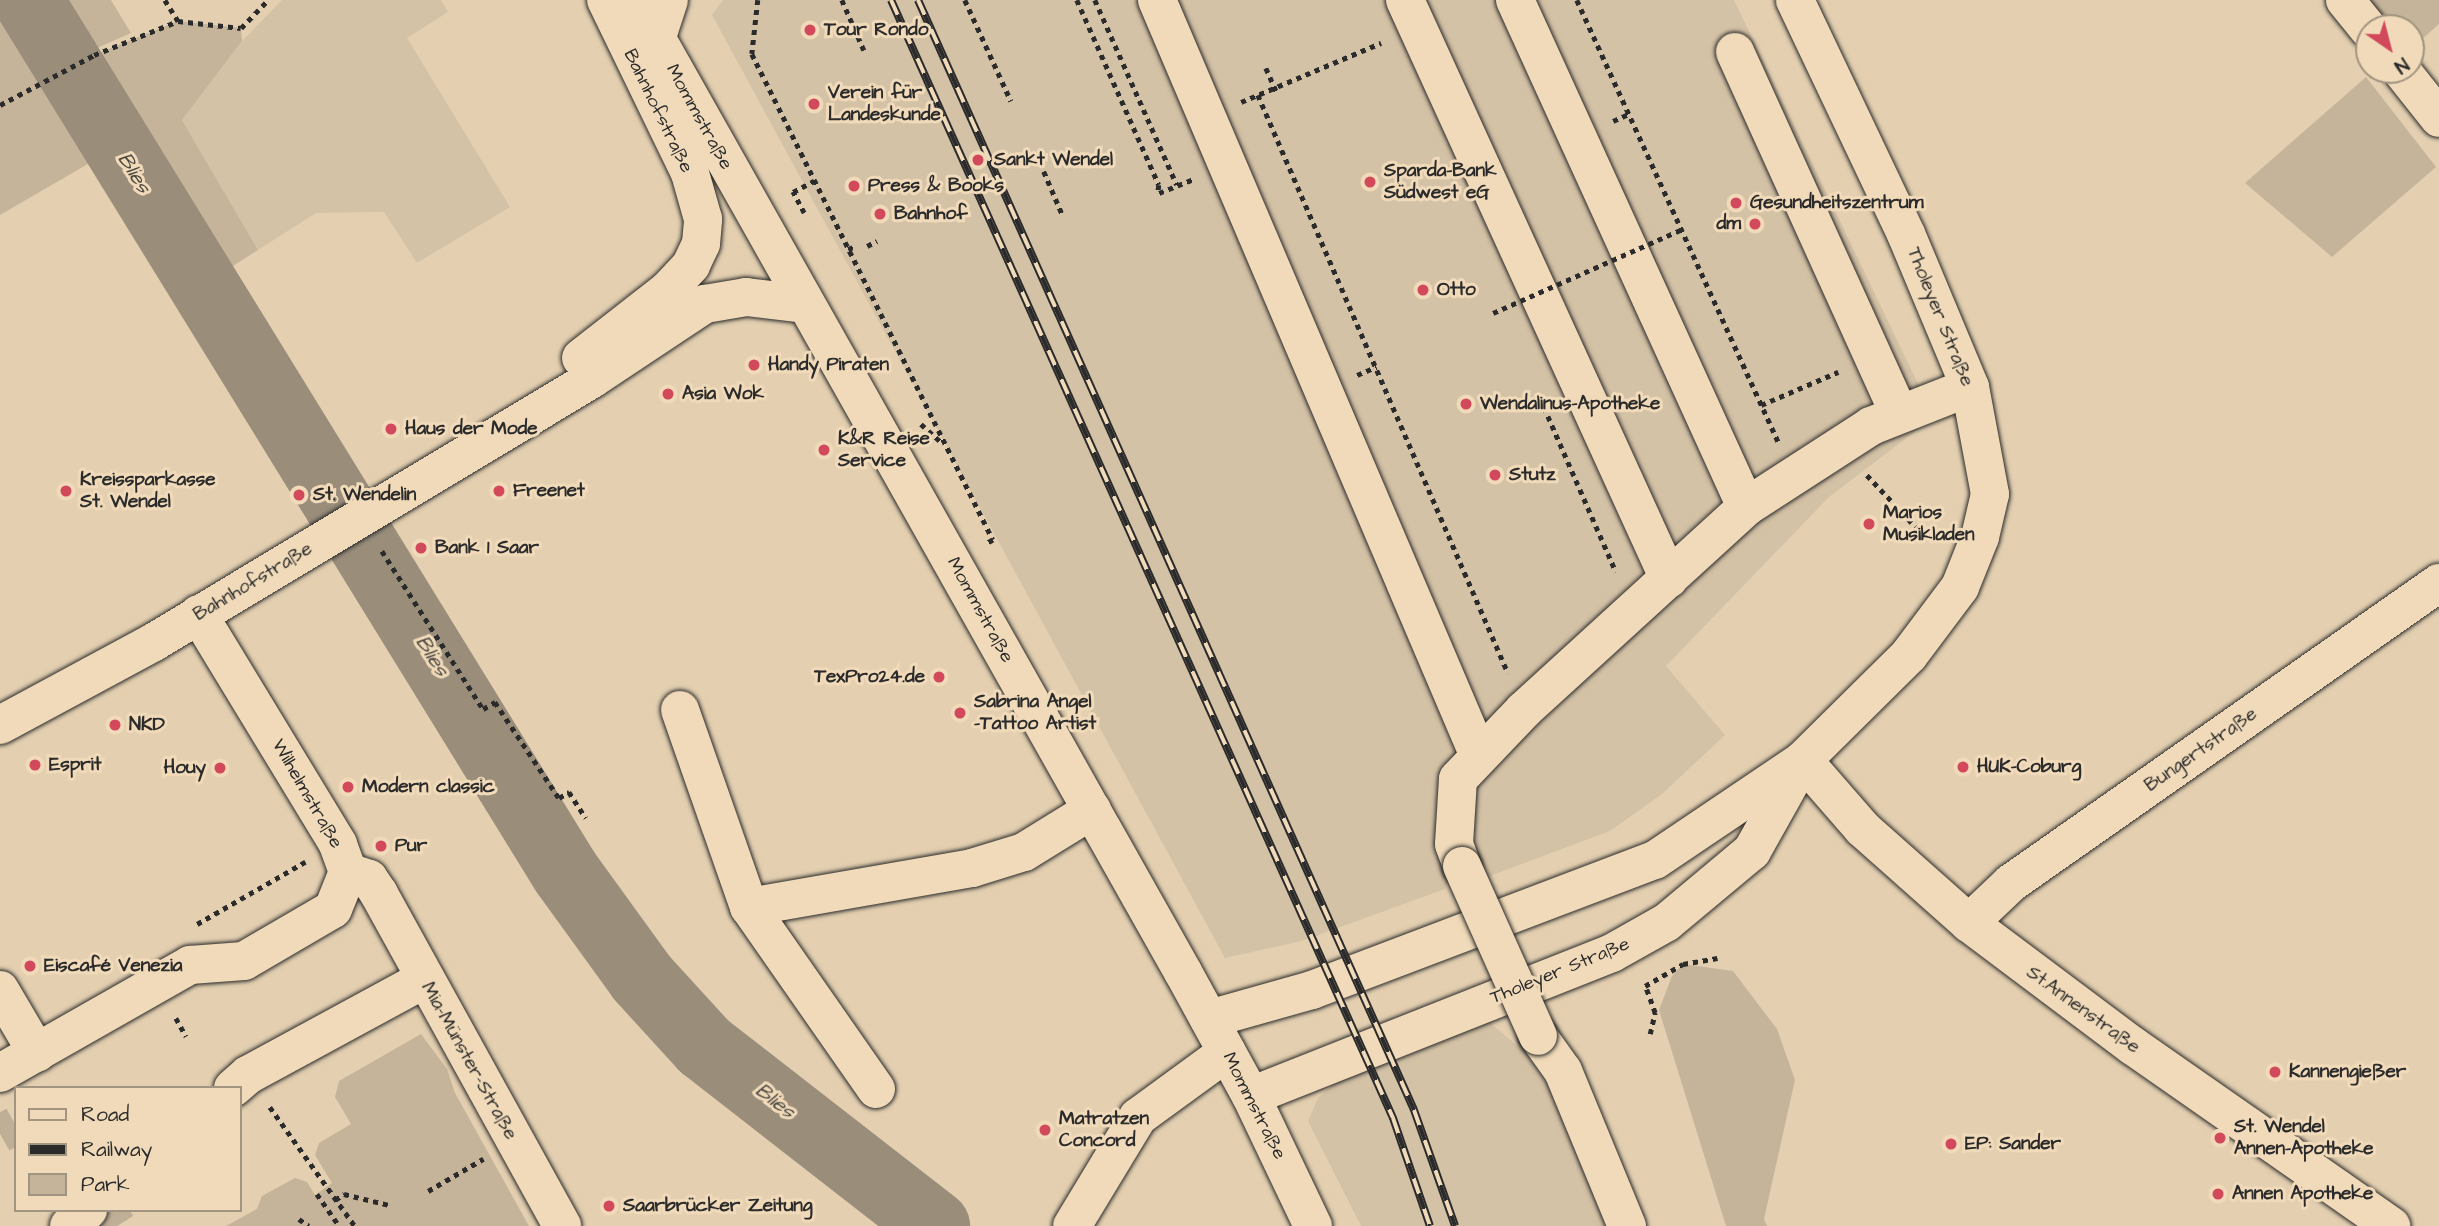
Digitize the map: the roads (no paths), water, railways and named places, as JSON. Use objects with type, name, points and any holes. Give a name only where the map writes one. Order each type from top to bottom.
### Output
[{"type":"main road","name":"Bahnhofstraße","points":[[502,430],[579,360],[668,290],[691,265],[701,244],[703,219],[690,173],[606,0]]},
{"type":"main road","name":"Mommstraße","points":[[635,0],[1218,1035],[1251,1096],[1313,1226]]},
{"type":"main road","points":[[656,40],[669,0]]},
{"type":"main road","points":[[1157,0],[1479,756]]},
{"type":"main road","points":[[1515,0],[1746,507]]},
{"type":"main road","name":"Tholeyer Straße","points":[[1218,1035],[1312,990],[1655,860],[1802,760],[1909,655],[1960,587],[1980,537],[1990,494],[1970,387],[1906,234],[1794,0]]},
{"type":"main road","points":[[2345,0],[2356,14]]},
{"type":"main road","points":[[1411,13],[1669,579]]},
{"type":"main road","points":[[1735,52],[1899,414]]},
{"type":"main road","points":[[2412,84],[2439,118]]},
{"type":"main road","name":"Bahnhofstraße","points":[[3,717],[198,614],[502,430],[592,379],[705,304],[746,297],[805,304]]},
{"type":"main road","points":[[1627,1226],[1563,1070],[1538,1036],[1462,866],[1454,844],[1458,779],[1524,710],[1746,507],[1838,444],[1899,414],[1970,387]]},
{"type":"main road","name":"Bungertstraße","points":[[1969,923],[2011,883],[2439,583]]},
{"type":"main road","name":"Wilhelmstraße","points":[[0,1073],[190,965],[244,961],[333,909],[348,872],[338,844],[198,614]]},
{"type":"main road","points":[[680,710],[749,907],[876,1089]]},
{"type":"main road","name":"Tholeyer Straße","points":[[1251,1096],[1612,953],[1667,922],[1752,851],[1802,760]]},
{"type":"main road","name":"St.Annenstraße","points":[[1802,760],[1863,829],[1969,923],[2143,1053],[2391,1226]]},
{"type":"main road","points":[[749,907],[971,868],[1024,852],[1093,810]]},
{"type":"main road","name":"Mia-Münster-Straße","points":[[348,872],[369,879],[379,894],[423,980],[562,1226]]},
{"type":"main road","points":[[241,1081],[423,980]]},
{"type":"main road","points":[[0,990],[37,1052]]},
{"type":"main road","points":[[1072,1226],[1138,1117],[1218,1035]]},
{"type":"main road","points":[[69,1226],[86,1212]]},
{"type":"waterway","name":"Blies","points":[[28,0],[566,873],[642,978],[704,1046],[935,1226]]},
{"type":"tunnel","points":[[0,1134],[14,1126]]},
{"type":"tunnel","points":[[108,1212],[117,1226]]},
{"type":"railway","points":[[891,0],[1393,1118],[1430,1226]]},
{"type":"railway","points":[[918,0],[1414,1110],[1455,1226]]},
{"type":"place","name":"Tour Rondo","points":[[810,30]]},
{"type":"place","name":"Verein für Landeskunde","points":[[814,104]]},
{"type":"place","name":"Sankt Wendel","points":[[978,160]]},
{"type":"place","name":"Sparda-Bank Südwest eG","points":[[1370,182]]},
{"type":"place","name":"Press & Books","points":[[854,186]]},
{"type":"place","name":"Gesundheitszentrum","points":[[1736,203]]},
{"type":"place","name":"Bahnhof","points":[[880,214]]},
{"type":"place","name":"dm","points":[[1755,224]]},
{"type":"place","name":"Otto","points":[[1423,290]]},
{"type":"place","name":"Handy Piraten","points":[[754,365]]},
{"type":"place","name":"Asia Wok","points":[[668,394]]},
{"type":"place","name":"Wendalinus-Apotheke","points":[[1466,404]]},
{"type":"place","name":"Haus der Mode","points":[[391,429]]},
{"type":"place","name":"K&R Reise Service","points":[[824,450]]},
{"type":"place","name":"Stutz","points":[[1495,475]]},
{"type":"place","name":"Kreissparkasse St. Wendel","points":[[66,491]]},
{"type":"place","name":"Freenet","points":[[499,491]]},
{"type":"place","name":"St. Wendelin","points":[[299,495]]},
{"type":"place","name":"Marios Musikladen","points":[[1869,524]]},
{"type":"place","name":"Bank 1 Saar","points":[[421,548]]},
{"type":"place","name":"TexPro24.de","points":[[939,677]]},
{"type":"place","name":"Sabrina Angel -Tattoo Artist","points":[[960,713]]},
{"type":"place","name":"NKD","points":[[115,725]]},
{"type":"place","name":"Esprit","points":[[35,765]]},
{"type":"place","name":"HUK-Coburg","points":[[1963,767]]},
{"type":"place","name":"Houy","points":[[220,768]]},
{"type":"place","name":"Modern classic","points":[[348,787]]},
{"type":"place","name":"Pur","points":[[381,846]]},
{"type":"place","name":"Eiscafé Venezia","points":[[30,966]]},
{"type":"place","name":"Kannengießer","points":[[2275,1072]]},
{"type":"place","name":"Matratzen Concord","points":[[1045,1130]]},
{"type":"place","name":"St. Wendel Annen-Apotheke","points":[[2220,1138]]},
{"type":"place","name":"EP: Sander","points":[[1951,1144]]},
{"type":"place","name":"Annen Apotheke","points":[[2218,1194]]},
{"type":"place","name":"Saarbrücker Zeitung","points":[[609,1206]]}]
